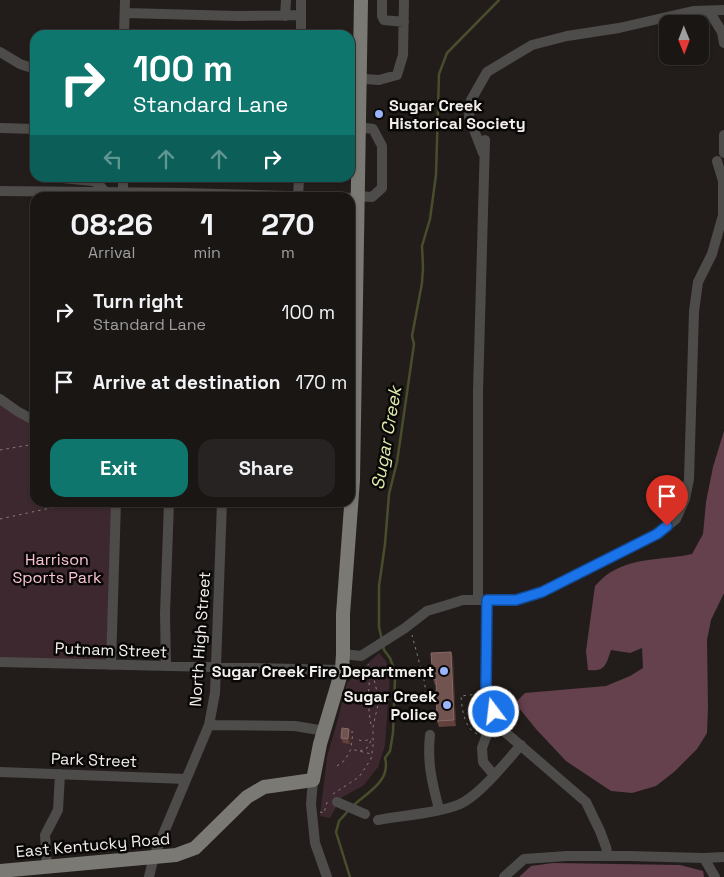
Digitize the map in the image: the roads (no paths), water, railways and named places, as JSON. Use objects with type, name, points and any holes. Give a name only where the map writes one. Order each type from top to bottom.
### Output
[{"type":"main road","points":[[355,232],[358,197],[359,127],[355,78],[361,0]]},
{"type":"main road","points":[[313,780],[320,744],[342,670],[343,614],[351,507]]},
{"type":"main road","name":"East Kentucky Road","points":[[0,871],[176,855],[195,848],[247,797],[264,787],[313,780]]},
{"type":"street","points":[[124,30],[125,0]]},
{"type":"street","points":[[286,0],[286,16]]},
{"type":"street","points":[[300,30],[301,0]]},
{"type":"street","points":[[382,0],[382,16],[384,20],[404,22]]},
{"type":"street","points":[[355,78],[379,80],[398,75],[403,55],[404,0]]},
{"type":"street","points":[[484,158],[469,117],[472,100],[487,72],[532,45],[567,36],[619,28],[693,11],[724,10]]},
{"type":"street","points":[[709,11],[722,32],[724,43]]},
{"type":"street","points":[[124,13],[301,15]]},
{"type":"street","points":[[0,52],[20,64],[30,67]]},
{"type":"street","points":[[358,197],[372,197],[382,188],[382,146],[373,129],[359,127]]},
{"type":"street","points":[[0,128],[30,130]]},
{"type":"street","points":[[343,654],[367,656],[408,630],[427,611],[463,600],[516,600],[542,592],[657,534],[676,518],[685,499],[689,479],[694,312],[698,282],[712,254],[723,215],[723,181],[720,157],[724,135]]},
{"type":"street","points":[[485,140],[478,391],[482,600],[486,686],[498,726],[586,802],[607,851]]},
{"type":"street","points":[[96,182],[105,192]]},
{"type":"street","points":[[0,191],[123,192],[123,182]]},
{"type":"street","points":[[0,399],[30,418]]},
{"type":"street","points":[[111,665],[116,507]]},
{"type":"street","points":[[166,666],[169,507]]},
{"type":"street","name":"North High Street","points":[[150,877],[154,856],[208,725],[215,693],[222,507]]},
{"type":"street","name":"Putnam Street","points":[[0,662],[342,670]]},
{"type":"street","points":[[208,725],[295,726],[325,731]]},
{"type":"street","points":[[494,775],[483,762],[482,748],[489,729],[498,726]]},
{"type":"street","points":[[430,735],[428,754],[432,786],[439,809]]},
{"type":"street","points":[[378,820],[463,803],[494,775],[521,745]]},
{"type":"street","name":"Park Street","points":[[0,772],[186,779]]},
{"type":"street","points":[[47,866],[45,835],[58,810],[60,774]]},
{"type":"street","points":[[313,780],[312,804],[315,843],[327,877]]},
{"type":"street","points":[[341,804],[364,814]]},
{"type":"street","points":[[504,877],[524,859],[607,851],[704,858],[724,857]]},
{"type":"street","points":[[704,858],[715,877]]},
{"type":"waterway","name":"Sugar Creek","points":[[382,640],[379,627],[379,586],[389,494],[397,462],[414,344],[412,336],[422,283],[422,246],[430,219],[436,175],[439,74],[447,53],[499,0]]},
{"type":"waterway","name":"Sugar Creek","points":[[354,805],[382,780],[386,766],[385,758],[390,751],[393,733],[395,678],[394,669],[383,645]]},
{"type":"waterway","name":"Sugar Creek","points":[[348,811],[339,821],[336,832],[350,877]]},
{"type":"place","name":"Sugar Creek Historical Society","points":[[379,114]]},
{"type":"place","name":"Sugar Creek Fire Department","points":[[444,671]]},
{"type":"place","name":"Sugar Creek Police","points":[[447,705]]},
{"type":"park label","name":"Harrison Sports Park","points":[[57,568]]}]
